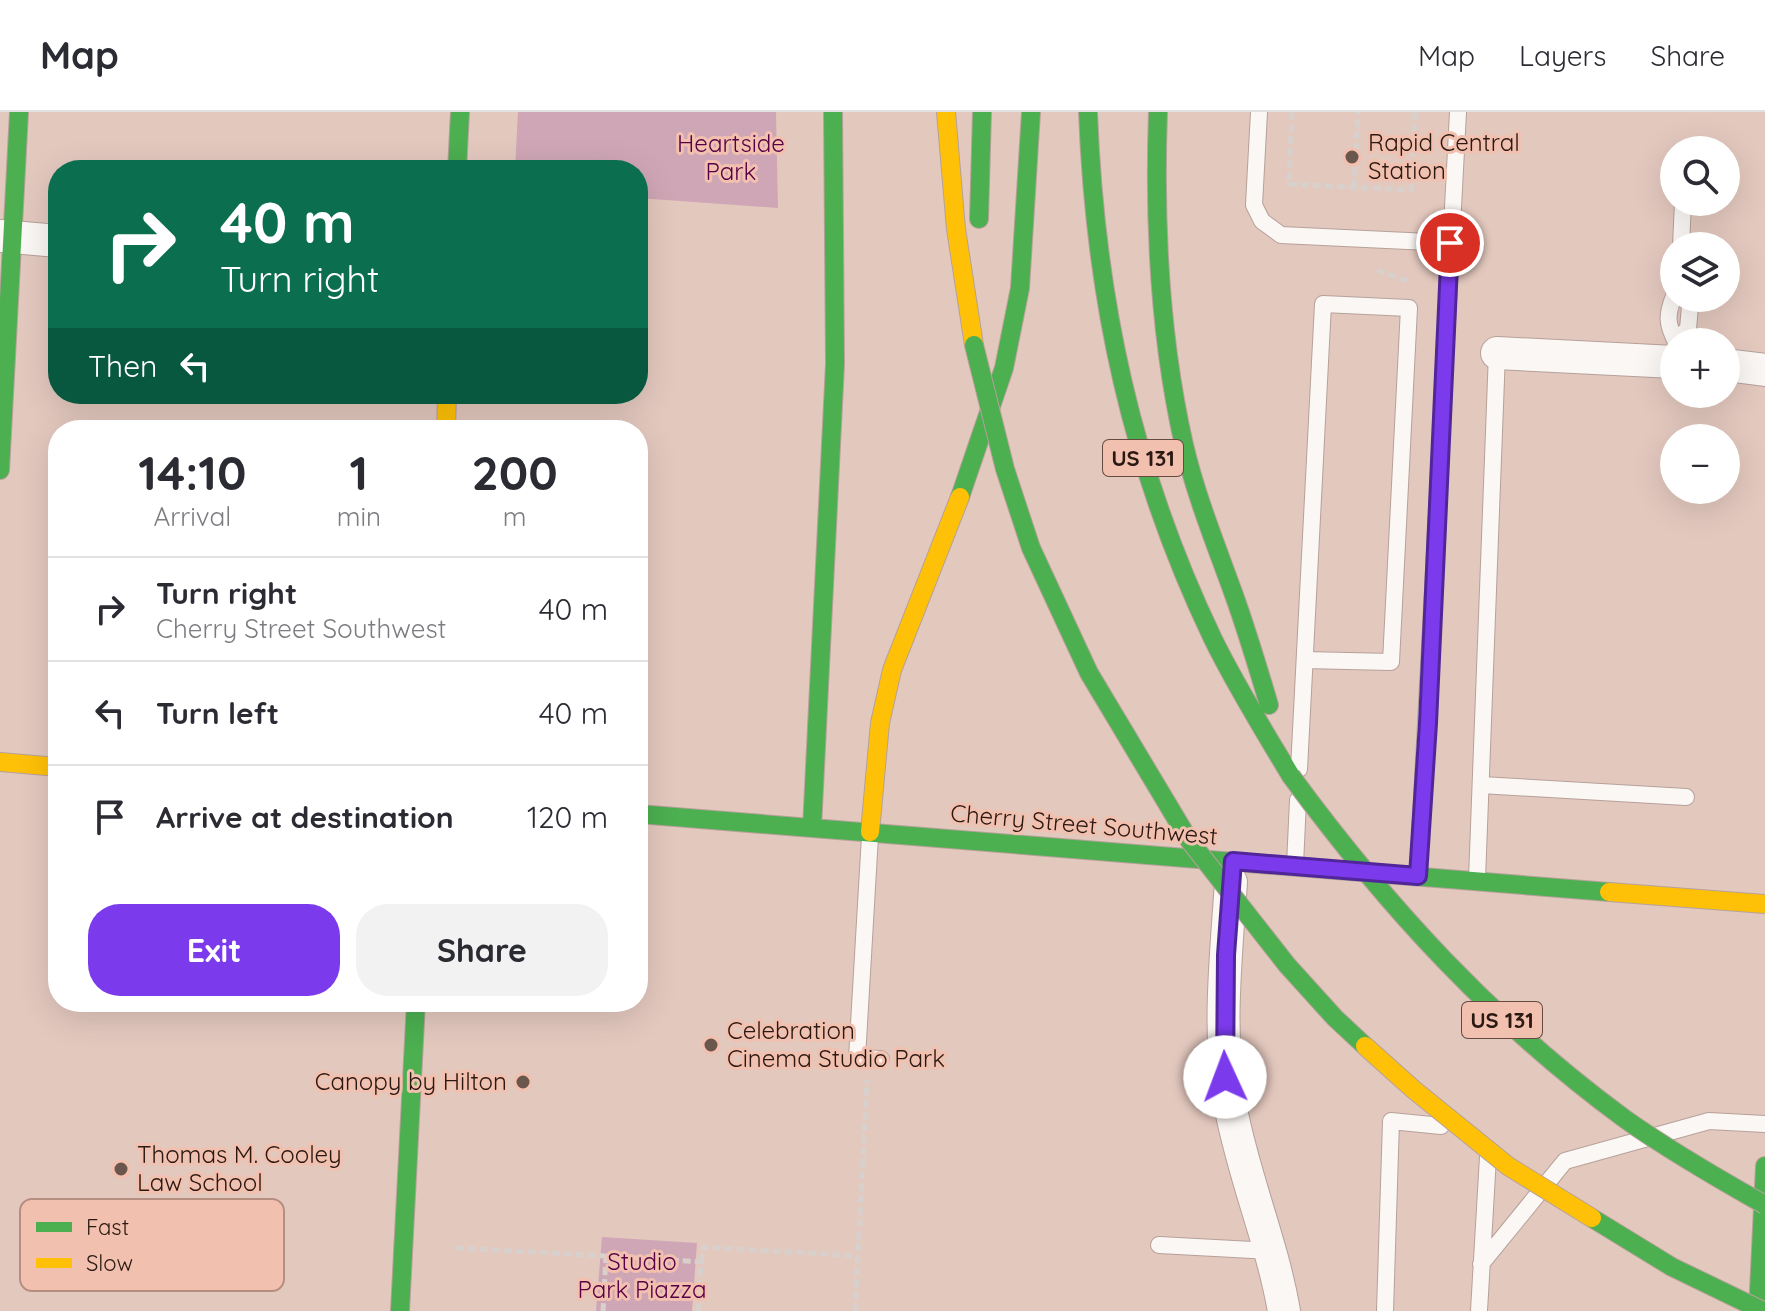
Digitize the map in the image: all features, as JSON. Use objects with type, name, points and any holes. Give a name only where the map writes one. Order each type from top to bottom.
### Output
[{"type":"main road","points":[[0,470],[6,236],[19,112]]},
{"type":"main road","points":[[458,160],[460,112]]},
{"type":"main road","points":[[812,828],[835,364],[833,112]]},
{"type":"main road","points":[[946,112],[956,229],[974,345],[1005,469],[1031,548],[1089,673],[1189,840],[1287,965],[1335,1018],[1413,1089],[1508,1166],[1672,1267],[1761,1311],[1765,1166]]},
{"type":"main road","points":[[974,345],[982,112]]},
{"type":"main road","points":[[870,832],[880,723],[892,670],[949,531],[1004,368],[1020,288],[1031,112]]},
{"type":"main road","name":"US 131","points":[[1088,112],[1094,220],[1108,320],[1135,435],[1189,589],[1213,641],[1291,776],[1375,888],[1478,998],[1544,1056],[1632,1126],[1765,1205]]},
{"type":"main road","points":[[1158,112],[1156,197],[1165,329],[1187,454],[1291,776]]},
{"type":"main road","points":[[0,762],[48,766]]},
{"type":"main road","name":"Cherry Street Southwest","points":[[648,815],[1765,904]]},
{"type":"main road","points":[[400,1311],[415,1012]]},
{"type":"street","points":[[6,236],[48,240]]},
{"type":"street","points":[[1497,353],[1660,348]]},
{"type":"street","points":[[1740,367],[1765,370]]},
{"type":"street","points":[[1233,861],[1226,955],[1225,1077],[1239,1147],[1271,1251],[1284,1311]]},
{"type":"lane","points":[[1259,112],[1254,205],[1262,221],[1281,235],[1450,243]]},
{"type":"lane","points":[[1418,876],[1458,112]]},
{"type":"lane","points":[[1295,866],[1305,660],[1323,304],[1409,308],[1391,662],[1305,660]]},
{"type":"lane","points":[[1477,881],[1497,353]]},
{"type":"lane","points":[[1481,785],[1686,797]]},
{"type":"lane","points":[[870,832],[857,1058],[874,1059]]},
{"type":"lane","points":[[1385,1311],[1391,1121],[1489,1131],[1479,1311]]},
{"type":"lane","points":[[1481,1264],[1565,1161],[1709,1121],[1765,1124]]},
{"type":"lane","points":[[1159,1245],[1271,1251]]},
{"type":"path","points":[[1292,112],[1289,184],[1411,190],[1415,112]]},
{"type":"path","points":[[1354,187],[1358,112]]},
{"type":"path","points":[[855,1311],[874,1059]]},
{"type":"path","points":[[698,1311],[704,1247],[858,1256]]},
{"type":"path","points":[[456,1248],[701,1262]]},
{"type":"path","points":[[603,1311],[606,1256]]},
{"type":"green space","name":"Heartside Park","points":[[518,112],[776,112],[778,208],[648,199],[648,160],[516,160]]},
{"type":"green space","name":"Studio Park Piazza","points":[[602,1237],[697,1243],[692,1311],[596,1311]]},
{"type":"traffic: fast","points":[[0,470],[19,112]]},
{"type":"traffic: fast","points":[[458,160],[460,112]]},
{"type":"traffic: fast","points":[[812,828],[835,364],[833,112]]},
{"type":"traffic: fast","points":[[979,219],[982,112]]},
{"type":"traffic: fast","points":[[960,497],[1004,368],[1020,288],[1031,112]]},
{"type":"traffic: fast","points":[[1088,112],[1092,181],[1109,316],[1140,447],[1160,512],[1213,639],[1291,776]]},
{"type":"traffic: fast","points":[[1158,112],[1160,279],[1176,404],[1194,483],[1269,705]]},
{"type":"traffic: fast","points":[[974,345],[1005,469],[1031,548],[1089,673],[1189,840],[1287,965],[1365,1046]]},
{"type":"traffic: fast","points":[[1291,776],[1405,917],[1445,961],[1531,1043],[1642,1131],[1765,1205]]},
{"type":"traffic: fast","points":[[648,815],[1609,892]]},
{"type":"traffic: fast","points":[[400,1311],[415,1012]]},
{"type":"traffic: fast","points":[[1758,1311],[1765,1166]]},
{"type":"traffic: fast","points":[[1592,1218],[1672,1267],[1763,1311]]},
{"type":"traffic: slow","points":[[946,112],[956,229],[974,345]]},
{"type":"traffic: slow","points":[[446,420],[447,404]]},
{"type":"traffic: slow","points":[[870,832],[880,723],[892,670],[960,497]]},
{"type":"traffic: slow","points":[[0,762],[48,766]]},
{"type":"traffic: slow","points":[[1609,892],[1765,904]]},
{"type":"traffic: slow","points":[[1365,1046],[1508,1166],[1592,1218]]},
{"type":"place","name":"Rapid Central Station","points":[[1352,157]]},
{"type":"place","name":"Celebration Cinema Studio Park","points":[[711,1045]]},
{"type":"place","name":"Canopy by Hilton","points":[[523,1082]]},
{"type":"place","name":"Thomas M. Cooley Law School","points":[[121,1169]]},
{"type":"route","points":[[1225,1077],[1226,955],[1233,861],[1418,876],[1450,243]]}]
